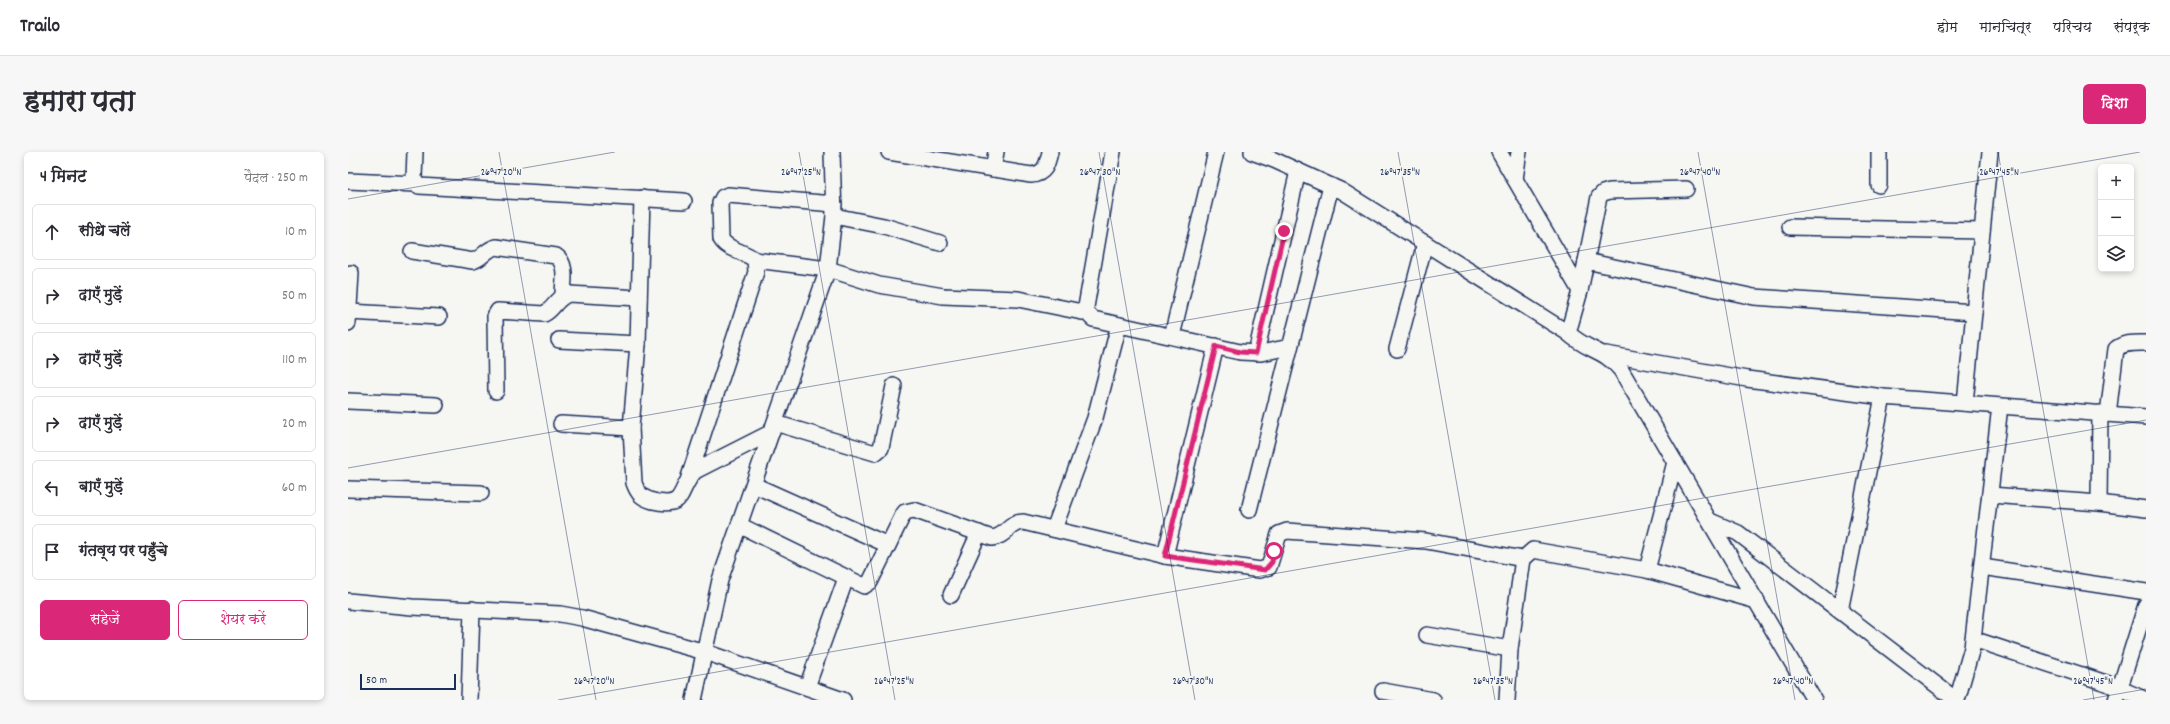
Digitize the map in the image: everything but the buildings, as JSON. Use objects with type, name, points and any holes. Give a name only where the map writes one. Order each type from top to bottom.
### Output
[{"type":"street","points":[[415,152],[414,178],[416,184]]},
{"type":"street","points":[[694,700],[718,587],[828,269],[834,210],[832,152]]},
{"type":"street","points":[[889,152],[994,169],[1037,174],[1043,171],[1047,165],[1050,152]]},
{"type":"street","points":[[994,169],[996,152]]},
{"type":"street","points":[[1087,313],[1086,308],[1113,152]]},
{"type":"street","points":[[1172,336],[1216,152]]},
{"type":"street","points":[[1499,152],[1580,290]]},
{"type":"street","points":[[1515,179],[1519,152]]},
{"type":"street","points":[[1879,152],[1879,185]]},
{"type":"street","points":[[1965,403],[1990,152]]},
{"type":"street","points":[[1261,153],[1353,198],[1568,333],[1578,342],[1606,354],[1747,379],[1883,397],[2146,417]]},
{"type":"street","points":[[1256,353],[1298,171]]},
{"type":"street","points":[[348,181],[684,201]]},
{"type":"street","points":[[1249,510],[1331,186]]},
{"type":"street","points":[[1568,333],[1580,290],[1599,197],[1603,193],[1610,191],[1686,189]]},
{"type":"street","points":[[642,198],[638,344],[631,428],[634,484],[637,492],[644,499],[667,504],[675,503],[680,498],[689,477],[756,272],[754,260],[750,256],[728,246],[721,239],[720,203],[723,197],[728,195],[834,210],[940,243]]},
{"type":"street","points":[[1790,227],[1982,231]]},
{"type":"street","points":[[1397,349],[1424,243]]},
{"type":"street","points":[[412,251],[474,261],[480,258],[490,248],[496,247],[556,256],[564,265],[563,296]]},
{"type":"street","points":[[754,260],[828,269],[879,285],[943,296],[1018,299],[1087,313],[1093,319],[1240,352],[1256,353],[1290,347]]},
{"type":"street","points":[[1586,261],[1754,297],[1974,312]]},
{"type":"street","points":[[351,273],[348,318],[439,317]]},
{"type":"street","points":[[496,390],[496,313],[503,309],[544,314],[563,296],[569,294],[639,298]]},
{"type":"street","points":[[1054,529],[1095,418],[1119,325]]},
{"type":"street","points":[[559,340],[638,344]]},
{"type":"street","points":[[2099,503],[2104,414],[2116,350],[2121,345],[2146,343]]},
{"type":"street","points":[[1165,556],[1216,346]]},
{"type":"street","points":[[1606,354],[1622,370],[1814,700]]},
{"type":"street","points":[[689,477],[695,471],[773,427],[876,453],[881,448],[894,386]]},
{"type":"street","points":[[1840,611],[1883,397]]},
{"type":"street","points":[[348,401],[436,405]]},
{"type":"street","points":[[1710,521],[1738,533],[1957,700],[1973,639],[2000,406]]},
{"type":"street","points":[[561,424],[631,428]]},
{"type":"street","points":[[1647,570],[1675,462]]},
{"type":"street","points":[[754,485],[888,545]]},
{"type":"street","points":[[348,489],[481,493]]},
{"type":"street","points":[[1990,494],[2099,503],[2146,509]]},
{"type":"street","points":[[739,526],[860,585],[867,585],[870,582],[903,515],[909,510],[914,510],[979,533],[997,537],[1018,522],[1054,529],[1165,556],[1265,570],[1272,562],[1276,540],[1279,534],[1287,532],[1426,541],[1523,559]]},
{"type":"street","points":[[951,595],[979,533]]},
{"type":"street","points":[[1507,700],[1510,649],[1523,559],[1527,554],[1539,550],[1647,570],[1757,601]]},
{"type":"street","points":[[1982,568],[2146,592]]},
{"type":"street","points":[[807,688],[846,578]]},
{"type":"street","points":[[348,601],[560,614],[582,618],[705,652],[843,700]]},
{"type":"street","points":[[2119,695],[2146,605]]},
{"type":"street","points":[[469,700],[472,609]]},
{"type":"street","points":[[1427,634],[1510,649]]},
{"type":"street","points":[[1973,639],[2119,695],[2146,700]]},
{"type":"street","points":[[1383,691],[1418,699],[1433,700]]},
{"type":"route","points":[[1274,551],[1272,562],[1265,570],[1165,556],[1216,346],[1240,352],[1256,353],[1284,231]]}]
